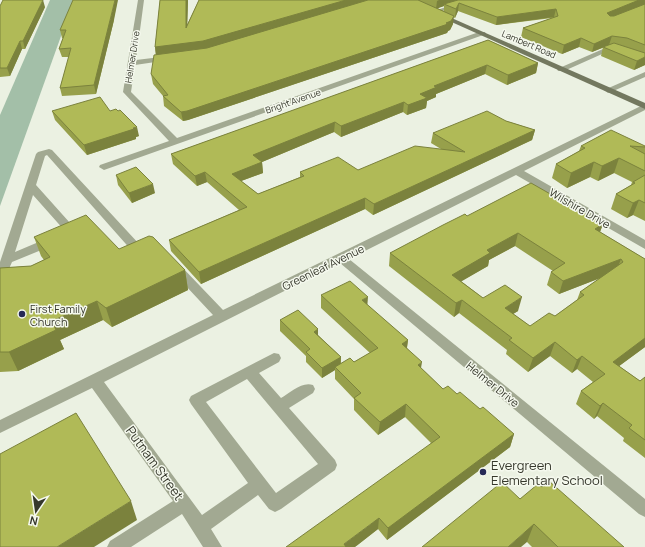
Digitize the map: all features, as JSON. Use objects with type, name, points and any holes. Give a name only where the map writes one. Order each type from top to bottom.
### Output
[{"type":"main road","name":"Lambert Road","points":[[431,11],[645,106]]},
{"type":"street","name":"Helmer Drive","points":[[141,0],[127,92],[175,142]]},
{"type":"street","points":[[431,11],[474,0]]},
{"type":"street","name":"Bright Avenue","points":[[104,167],[482,34]]},
{"type":"street","points":[[561,69],[610,48],[621,50],[645,60]]},
{"type":"street","points":[[132,63],[176,57]]},
{"type":"street","points":[[608,90],[645,74]]},
{"type":"street","points":[[636,78],[645,82]]},
{"type":"street","name":"Greenleaf Avenue","points":[[0,427],[645,106]]},
{"type":"street","points":[[0,271],[4,268],[41,154],[49,152],[137,248],[163,253],[222,317]]},
{"type":"street","name":"Wilshire Drive","points":[[516,171],[645,245]]},
{"type":"street","points":[[6,260],[73,233],[31,186]]},
{"type":"street","name":"Helmer Drive","points":[[341,258],[645,509]]},
{"type":"street","points":[[249,371],[329,465],[275,504],[196,400],[249,371],[274,358]]},
{"type":"street","name":"Putnam Street","points":[[95,381],[184,504],[213,547]]},
{"type":"street","points":[[279,407],[308,389]]},
{"type":"street","points":[[199,527],[259,484]]},
{"type":"street","points":[[116,547],[184,504]]},
{"type":"green space","points":[[50,0],[74,0],[0,206],[0,115]]},
{"type":"building","points":[[3,0],[43,0],[23,41],[20,41],[7,68],[0,68],[0,6]]},
{"type":"building","points":[[73,0],[115,0],[94,85],[60,88],[71,48],[59,49],[66,30],[60,30]]},
{"type":"building","points":[[160,0],[186,0],[186,28],[199,0],[346,0],[203,41],[155,47]]},
{"type":"building","points":[[368,0],[418,0],[454,16],[451,21],[446,23],[448,24],[187,111],[181,112],[163,96],[168,95],[151,74],[154,55],[207,48]]},
{"type":"building","points":[[458,0],[639,0],[607,13],[610,16],[614,16],[645,4],[645,45],[627,38],[612,36],[594,44],[581,38],[564,45],[523,28],[558,16],[556,9],[497,17],[459,3],[456,9],[444,4]]},
{"type":"building","points":[[488,40],[538,63],[508,75],[487,65],[434,86],[437,87],[420,94],[427,98],[408,105],[404,102],[341,126],[335,122],[253,155],[262,162],[232,174],[258,194],[304,176],[300,172],[338,157],[358,170],[415,146],[465,152],[433,133],[487,111],[506,121],[535,130],[374,204],[365,198],[199,272],[169,240],[247,207],[205,172],[195,176],[171,154]]},
{"type":"building","points":[[614,43],[645,53],[645,57],[637,61],[603,47]]},
{"type":"building","points":[[100,97],[110,111],[116,109],[118,111],[120,110],[137,127],[84,145],[52,111]]},
{"type":"building","points":[[611,130],[645,146],[630,146],[645,154],[645,171],[619,158],[602,166],[594,162],[571,173],[556,164],[585,148],[581,146]]},
{"type":"building","points":[[136,167],[153,184],[129,193],[116,175]]},
{"type":"building","points":[[645,175],[645,203],[639,200],[633,203],[616,194],[635,183],[633,182]]},
{"type":"building","points":[[531,183],[603,224],[595,229],[645,259],[645,338],[613,362],[640,381],[645,377],[645,440],[629,428],[632,425],[603,403],[600,406],[581,391],[605,374],[582,356],[577,360],[555,342],[533,358],[509,340],[512,338],[462,300],[456,303],[390,253],[465,214],[467,216]],"holes":[[[518,233],[565,263],[551,272],[563,281],[621,259],[623,262],[580,292],[584,295],[555,316],[549,313],[530,326],[505,308],[522,297],[505,285],[483,298],[452,275],[490,253],[487,250]]]},
{"type":"building","points":[[86,215],[119,249],[149,236],[153,237],[185,270],[106,308],[97,301],[52,321],[56,330],[9,352],[0,352],[0,268],[31,266],[50,257],[34,237]]},
{"type":"building","points":[[350,281],[368,297],[362,300],[408,340],[402,344],[422,362],[418,365],[443,389],[448,386],[457,394],[460,392],[480,409],[483,407],[514,434],[388,528],[379,518],[344,544],[346,547],[286,547],[440,437],[406,404],[380,422],[354,398],[361,393],[335,367],[350,358],[354,362],[378,348],[321,295]]},
{"type":"building","points":[[298,310],[318,329],[314,332],[341,357],[322,368],[306,352],[310,349],[280,320]]},
{"type":"building","points":[[76,413],[131,501],[57,547],[0,547],[0,454]]},
{"type":"building","points":[[549,481],[624,547],[558,547],[534,524],[508,547],[422,547],[502,482],[520,499],[538,484],[542,487]]},
{"type":"place","name":"First Family Church","points":[[22,314]]},
{"type":"place","name":"Evergreen Elementary School","points":[[483,472]]}]
